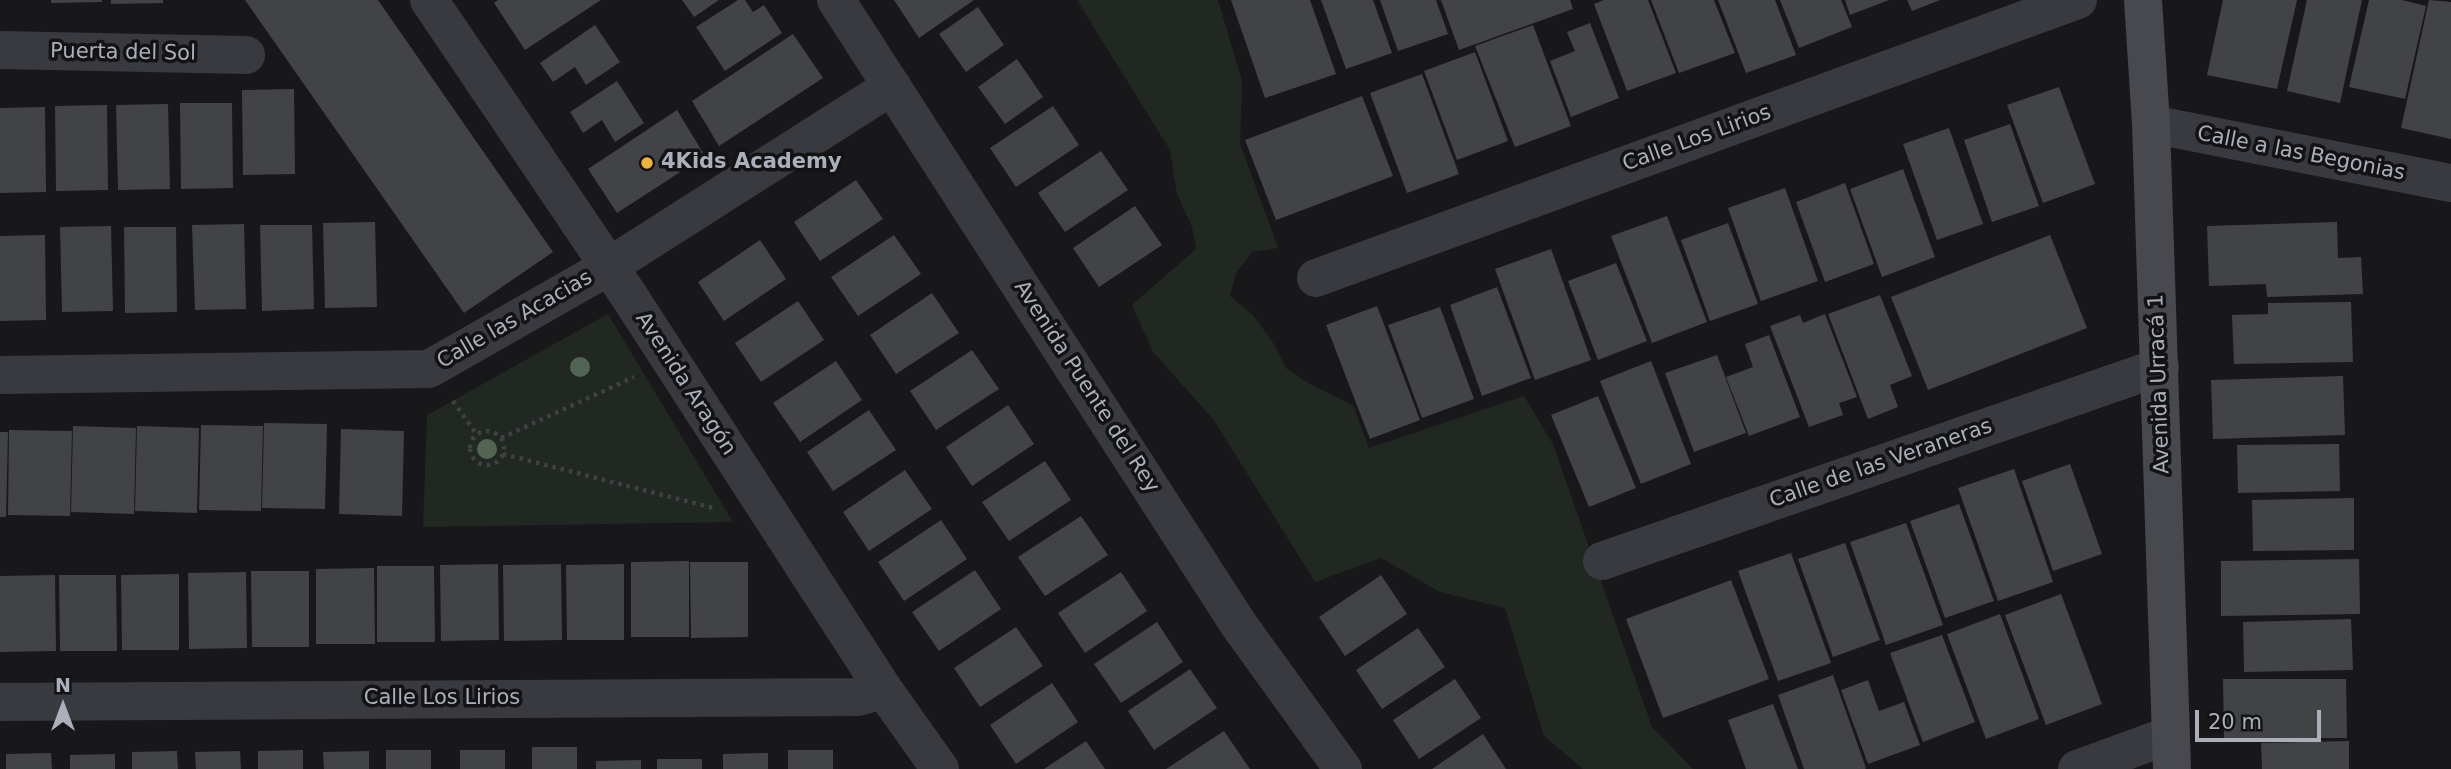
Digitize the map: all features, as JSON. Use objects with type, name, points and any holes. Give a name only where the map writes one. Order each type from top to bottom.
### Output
[{"type":"street","name":"Avenida Aragón","points":[[429,0],[608,267],[884,690],[940,769]]},
{"type":"street","name":"Avenida Puente del Rey","points":[[836,0],[1239,625],[1343,769]]},
{"type":"street","name":"Calle Los Lirios","points":[[1316,278],[2078,0]]},
{"type":"street","name":"Avenida Urracá 1","points":[[2143,0],[2151,124],[2171,752]]},
{"type":"street","name":"Puerta del Sol","points":[[0,50],[246,55]]},
{"type":"street","name":"Calle las Acacias","points":[[0,375],[429,369],[608,267],[892,86]]},
{"type":"street","name":"Calle a las Begonias","points":[[2151,124],[2451,184]]},
{"type":"street","name":"Calle de las Veraneras","points":[[1602,561],[2160,367]]},
{"type":"street","name":"Calle Los Lirios","points":[[0,702],[858,697],[884,690]]},
{"type":"street","points":[[2077,769],[2171,752]]},
{"type":"path","points":[[501,438],[635,376]]},
{"type":"path","points":[[448,394],[477,435]]},
{"type":"path","points":[[492,432],[501,438],[505,449],[496,463],[491,465],[475,461],[470,450],[477,435],[492,432]]},
{"type":"path","points":[[503,454],[728,512]]},
{"type":"shaded area","points":[[1077,0],[1218,0],[1242,81],[1240,143],[1278,248],[1252,252],[1236,273],[1230,296],[1253,315],[1272,341],[1287,369],[1308,383],[1353,405],[1369,448],[1524,396],[1553,444],[1652,727],[1693,769],[1583,769],[1544,736],[1505,608],[1440,592],[1381,558],[1315,582],[1213,419],[1153,352],[1132,305],[1196,249],[1192,227],[1177,194],[1170,150]]},
{"type":"shaded area","points":[[608,314],[733,522],[423,527],[427,415]]},
{"type":"building","points":[[51,0],[102,0],[102,2],[51,3]]},
{"type":"building","points":[[111,0],[163,0],[163,3],[111,4]]},
{"type":"building","points":[[245,0],[378,0],[553,252],[464,313]]},
{"type":"building","points":[[498,0],[601,0],[525,50],[494,3]]},
{"type":"building","points":[[682,0],[719,0],[694,17]]},
{"type":"building","points":[[738,0],[745,0],[753,12],[764,5],[782,33],[725,71],[696,27]]},
{"type":"building","points":[[894,0],[974,0],[919,38]]},
{"type":"building","points":[[1231,0],[1310,0],[1336,74],[1265,98]]},
{"type":"building","points":[[1321,0],[1373,0],[1392,53],[1346,69]]},
{"type":"building","points":[[1380,0],[1436,0],[1448,34],[1398,51]]},
{"type":"building","points":[[1441,0],[1570,0],[1573,9],[1459,50]]},
{"type":"building","points":[[1604,0],[1648,0],[1676,73],[1627,91],[1594,4]]},
{"type":"building","points":[[1651,0],[1714,0],[1735,53],[1679,73]]},
{"type":"building","points":[[1718,0],[1775,0],[1796,55],[1746,73]]},
{"type":"building","points":[[1780,0],[1841,0],[1852,27],[1799,48]]},
{"type":"building","points":[[1845,0],[1889,0],[1850,15]]},
{"type":"building","points":[[1907,0],[1940,0],[1912,11]]},
{"type":"building","points":[[2223,0],[2297,0],[2277,89],[2207,75]]},
{"type":"building","points":[[2307,0],[2362,0],[2340,103],[2287,91]]},
{"type":"building","points":[[2369,0],[2402,0],[2426,6],[2405,99],[2349,87]]},
{"type":"building","points":[[2429,0],[2451,2],[2451,139],[2401,128]]},
{"type":"building","points":[[978,7],[1004,45],[966,72],[939,34]]},
{"type":"building","points":[[1590,23],[1619,98],[1571,117],[1550,61],[1575,51],[1567,32]]},
{"type":"building","points":[[595,25],[620,62],[586,85],[575,67],[553,82],[540,63]]},
{"type":"building","points":[[1533,25],[1571,126],[1515,147],[1475,46]]},
{"type":"building","points":[[793,34],[823,78],[719,146],[692,101]]},
{"type":"building","points":[[1475,52],[1508,141],[1457,160],[1424,71]]},
{"type":"building","points":[[1017,59],[1043,97],[1005,124],[978,87]]},
{"type":"building","points":[[1422,74],[1459,174],[1407,193],[1370,93]]},
{"type":"building","points":[[617,81],[644,123],[615,142],[602,120],[583,133],[570,112]]},
{"type":"building","points":[[2059,87],[2095,184],[2043,203],[2007,105]]},
{"type":"building","points":[[294,89],[295,174],[243,175],[242,90]]},
{"type":"building","points":[[1362,96],[1393,176],[1276,220],[1245,140]]},
{"type":"building","points":[[180,103],[232,103],[233,188],[181,189]]},
{"type":"building","points":[[168,104],[170,189],[118,190],[116,105]]},
{"type":"building","points":[[107,105],[108,190],[56,191],[55,106]]},
{"type":"building","points":[[1053,106],[1079,145],[1016,187],[990,148]]},
{"type":"building","points":[[45,107],[46,192],[0,193],[0,108]]},
{"type":"building","name":"4Kids Academy","points":[[677,110],[705,156],[617,213],[588,169]]},
{"type":"building","points":[[2010,124],[2039,206],[1992,222],[1964,140]]},
{"type":"building","points":[[1949,128],[1983,224],[1937,240],[1903,144]]},
{"type":"building","points":[[1101,151],[1128,190],[1065,232],[1038,193]]},
{"type":"building","points":[[1903,169],[1935,257],[1882,277],[1850,189]]},
{"type":"building","points":[[856,180],[883,219],[820,261],[794,222]]},
{"type":"building","points":[[1845,183],[1874,264],[1825,282],[1796,202]]},
{"type":"building","points":[[1785,188],[1818,281],[1761,301],[1728,208]]},
{"type":"building","points":[[1135,206],[1162,245],[1099,287],[1073,248]]},
{"type":"building","points":[[1667,216],[1707,322],[1652,343],[1611,236]]},
{"type":"building","points":[[375,222],[377,307],[325,308],[323,223]]},
{"type":"building","points":[[2337,222],[2338,258],[2361,257],[2363,294],[2267,297],[2266,284],[2209,286],[2207,226]]},
{"type":"building","points":[[1728,223],[1758,304],[1710,321],[1681,240]]},
{"type":"building","points":[[244,224],[246,309],[195,310],[192,225]]},
{"type":"building","points":[[260,225],[312,225],[314,309],[262,311]]},
{"type":"building","points":[[111,226],[113,311],[62,312],[60,227]]},
{"type":"building","points":[[124,227],[176,227],[177,312],[125,313]]},
{"type":"building","points":[[45,235],[46,320],[0,321],[0,236]]},
{"type":"building","points":[[894,235],[921,274],[858,316],[831,277]]},
{"type":"building","points":[[2050,235],[2087,328],[1928,390],[1891,297]]},
{"type":"building","points":[[760,240],[786,279],[724,321],[698,282]]},
{"type":"building","points":[[1551,249],[1591,360],[1535,380],[1495,269]]},
{"type":"building","points":[[1616,263],[1647,341],[1598,360],[1568,281]]},
{"type":"building","points":[[1497,287],[1531,378],[1482,396],[1450,305]]},
{"type":"building","points":[[932,293],[959,333],[896,374],[870,335]]},
{"type":"building","points":[[1880,295],[1912,376],[1890,385],[1898,407],[1868,419],[1828,314]]},
{"type":"building","points":[[798,301],[824,340],[761,382],[735,343]]},
{"type":"building","points":[[2351,302],[2353,362],[2234,364],[2232,315],[2268,314],[2268,303]]},
{"type":"building","points":[[1377,306],[1420,420],[1370,439],[1326,325]]},
{"type":"building","points":[[1440,307],[1474,399],[1422,418],[1388,325]]},
{"type":"building","points":[[1825,314],[1857,397],[1839,403],[1843,415],[1809,427],[1770,326],[1800,315],[1803,323]]},
{"type":"building","points":[[1769,335],[1800,417],[1749,436],[1726,377],[1753,367],[1745,344]]},
{"type":"building","points":[[972,350],[999,389],[936,430],[910,391]]},
{"type":"building","points":[[1717,355],[1746,433],[1694,452],[1665,373]]},
{"type":"building","points":[[836,361],[862,400],[800,442],[773,403]]},
{"type":"building","points":[[1651,361],[1691,464],[1641,484],[1600,381]]},
{"type":"building","points":[[2343,376],[2345,435],[2213,439],[2211,380]]},
{"type":"building","points":[[1598,396],[1636,488],[1589,507],[1551,415]]},
{"type":"building","points":[[1008,405],[1034,444],[972,486],[946,447]]},
{"type":"building","points":[[869,410],[896,450],[833,491],[807,452]]},
{"type":"building","points":[[264,423],[327,424],[325,509],[262,508]]},
{"type":"building","points":[[201,425],[263,426],[261,511],[199,510]]},
{"type":"building","points":[[73,426],[136,428],[134,514],[71,512]]},
{"type":"building","points":[[137,426],[199,428],[197,513],[135,511]]},
{"type":"building","points":[[341,429],[404,431],[402,516],[339,514]]},
{"type":"building","points":[[9,430],[72,431],[70,516],[8,515]]},
{"type":"building","points":[[0,432],[8,432],[6,517],[0,517]]},
{"type":"building","points":[[2339,444],[2340,491],[2238,493],[2237,445]]},
{"type":"building","points":[[1045,461],[1071,500],[1009,541],[982,502]]},
{"type":"building","points":[[2070,464],[2102,554],[2053,571],[2022,481]]},
{"type":"building","points":[[2014,469],[2053,582],[1998,601],[1958,488]]},
{"type":"building","points":[[905,470],[932,509],[869,551],[843,512]]},
{"type":"building","points":[[2354,498],[2354,550],[2253,551],[2252,500]]},
{"type":"building","points":[[1959,504],[1994,601],[1945,618],[1910,521]]},
{"type":"building","points":[[1081,516],[1108,555],[1045,596],[1018,557]]},
{"type":"building","points":[[941,520],[967,559],[904,601],[878,562]]},
{"type":"building","points":[[1906,523],[1943,625],[1886,645],[1850,542]]},
{"type":"building","points":[[1845,543],[1880,640],[1833,657],[1798,559]]},
{"type":"building","points":[[1791,553],[1831,663],[1778,681],[1738,571]]},
{"type":"building","points":[[2359,559],[2360,614],[2221,616],[2221,561]]},
{"type":"building","points":[[689,561],[689,637],[631,637],[631,562]]},
{"type":"building","points":[[690,562],[748,562],[748,637],[691,638]]},
{"type":"building","points":[[498,564],[499,640],[441,641],[440,565]]},
{"type":"building","points":[[561,564],[562,640],[504,641],[503,565]]},
{"type":"building","points":[[624,564],[624,640],[567,640],[566,565]]},
{"type":"building","points":[[377,566],[434,566],[435,642],[377,642]]},
{"type":"building","points":[[374,568],[375,644],[316,644],[316,569]]},
{"type":"building","points":[[975,570],[1001,609],[939,651],[912,612]]},
{"type":"building","points":[[251,571],[309,571],[309,647],[252,647]]},
{"type":"building","points":[[246,572],[247,648],[189,649],[188,573]]},
{"type":"building","points":[[1121,572],[1147,611],[1085,653],[1058,613]]},
{"type":"building","points":[[179,574],[179,650],[122,650],[121,575]]},
{"type":"building","points":[[55,575],[56,651],[0,652],[0,576]]},
{"type":"building","points":[[59,575],[116,575],[117,651],[60,651]]},
{"type":"building","points":[[1381,575],[1407,614],[1345,656],[1319,617]]},
{"type":"building","points":[[1731,580],[1769,679],[1663,718],[1626,619]]},
{"type":"building","points":[[2061,594],[2102,704],[2046,725],[2005,615]]},
{"type":"building","points":[[2000,614],[2039,719],[1986,739],[1947,634]]},
{"type":"building","points":[[2351,619],[2353,670],[2244,672],[2243,622]]},
{"type":"building","points":[[1157,622],[1183,662],[1121,703],[1094,664]]},
{"type":"building","points":[[1016,627],[1043,666],[980,707],[954,668]]},
{"type":"building","points":[[1418,628],[1445,667],[1382,709],[1356,670]]},
{"type":"building","points":[[1942,635],[1975,722],[1923,742],[1890,653]]},
{"type":"building","points":[[1190,669],[1217,708],[1154,750],[1128,711]]},
{"type":"building","points":[[1833,675],[1865,769],[1804,769],[1778,695]]},
{"type":"building","points":[[1455,679],[1481,718],[1419,759],[1393,720]]},
{"type":"building","points":[[2223,679],[2346,679],[2347,738],[2224,738]]},
{"type":"building","points":[[1868,680],[1879,711],[1904,702],[1920,745],[1868,764],[1841,690]]},
{"type":"building","points":[[1052,683],[1078,722],[1016,764],[990,725]]},
{"type":"building","points":[[1773,704],[1798,769],[1746,769],[1728,720]]},
{"type":"building","points":[[1224,731],[1250,769],[1166,769]]},
{"type":"building","points":[[1483,734],[1506,769],[1432,769]]},
{"type":"building","points":[[1086,741],[1105,769],[1044,769]]},
{"type":"building","points":[[2349,741],[2349,769],[2262,769],[2261,743]]},
{"type":"building","points":[[532,747],[577,747],[577,769],[532,769]]},
{"type":"building","points":[[303,750],[303,769],[258,769],[258,751]]},
{"type":"building","points":[[386,750],[431,750],[431,769],[386,769]]},
{"type":"building","points":[[460,750],[505,750],[505,769],[460,769]]},
{"type":"building","points":[[788,750],[833,750],[833,769],[788,769]]},
{"type":"building","points":[[177,751],[178,769],[132,769],[132,752]]},
{"type":"building","points":[[240,751],[241,769],[196,769],[195,752]]},
{"type":"building","points":[[369,751],[369,769],[324,769],[323,752]]},
{"type":"building","points":[[51,753],[52,769],[6,769],[6,754]]},
{"type":"building","points":[[768,753],[768,769],[723,769],[723,754]]},
{"type":"building","points":[[115,754],[115,769],[70,769],[70,755]]},
{"type":"building","points":[[657,759],[702,759],[702,769],[657,769]]},
{"type":"building","points":[[641,760],[641,769],[596,769],[596,761]]},
{"type":"place","name":"4Kids Academy","points":[[647,163]]}]
